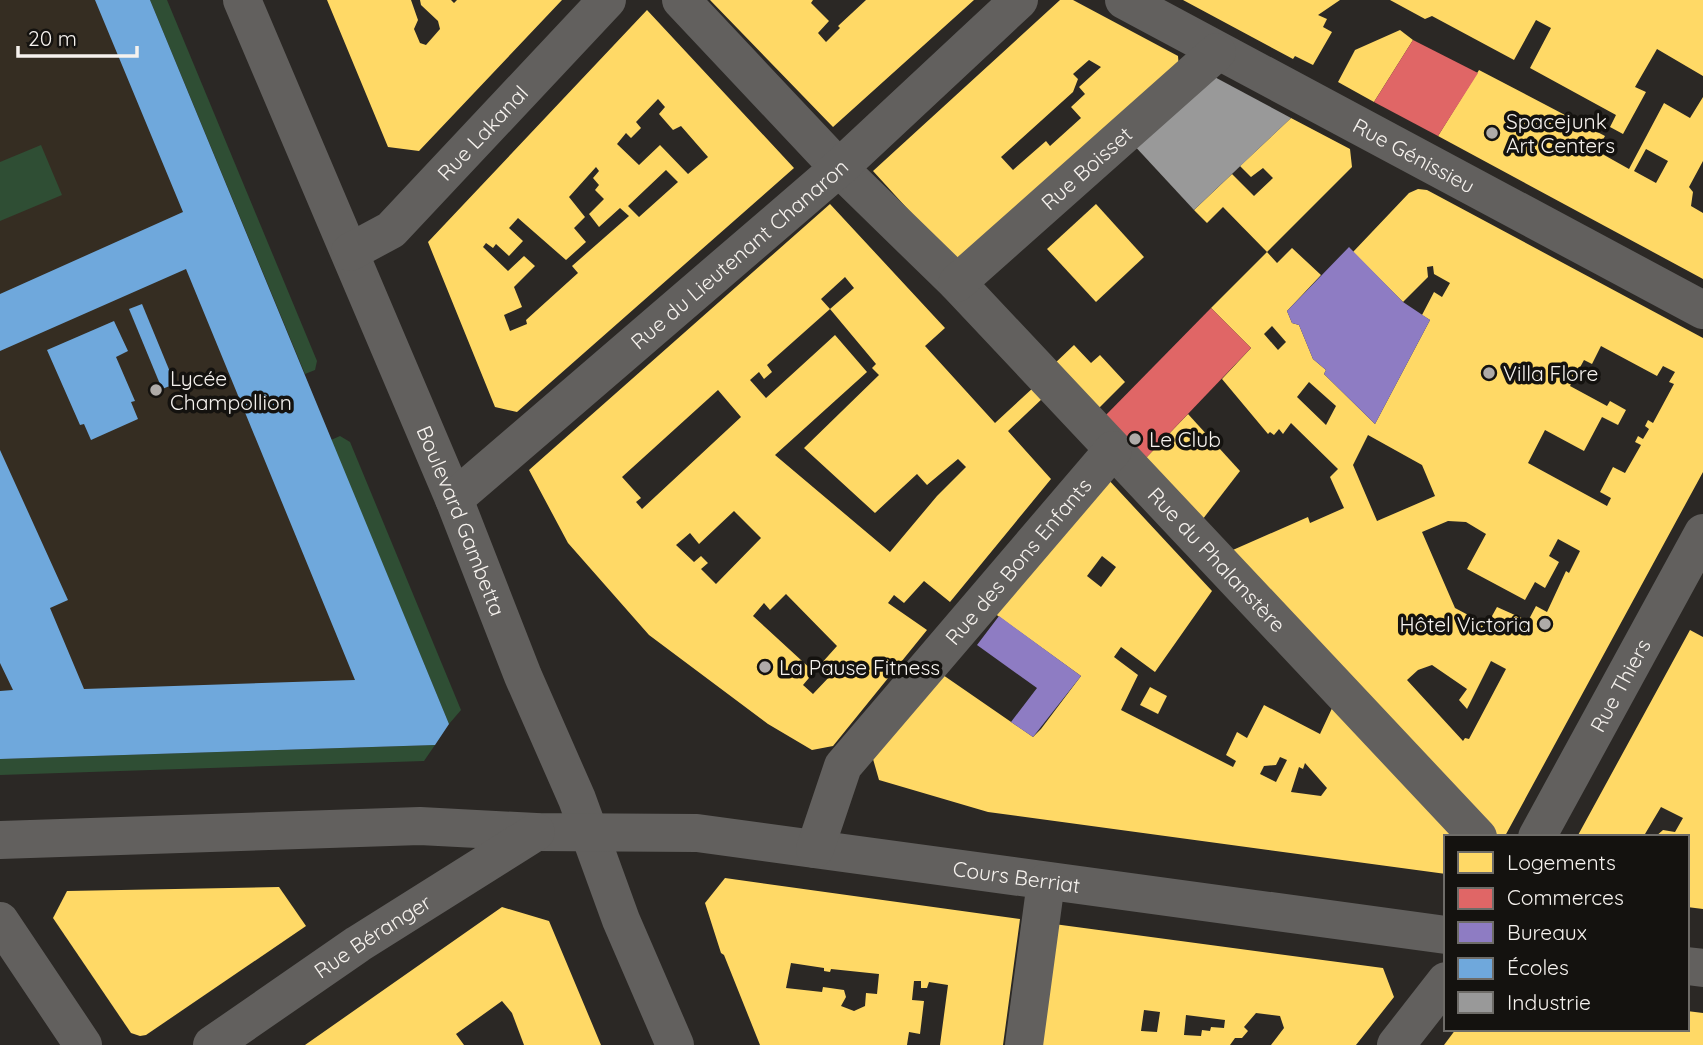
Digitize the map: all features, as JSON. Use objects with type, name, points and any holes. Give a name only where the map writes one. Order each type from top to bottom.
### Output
[{"type":"street","name":"Boulevard Gambetta","points":[[242,0],[454,499],[588,831],[621,920],[675,1045]]},
{"type":"street","name":"Rue Lakanal","points":[[350,252],[391,230],[417,205],[607,0]]},
{"type":"street","name":"Rue du Phalanstère","points":[[681,0],[839,168],[957,283],[1476,835]]},
{"type":"street","name":"Rue du Lieutenant Chanaron","points":[[454,499],[839,168],[1019,0]]},
{"type":"street","name":"Rue Génissieu","points":[[1124,0],[1703,310]]},
{"type":"street","name":"Rue Boisset","points":[[957,283],[1217,52]]},
{"type":"street","name":"Rue des Bons Enfants","points":[[815,849],[844,766],[1113,450]]},
{"type":"street","name":"Rue Thiers","points":[[1538,835],[1703,533]]},
{"type":"street","name":"Cours Berriat","points":[[0,841],[421,826],[536,832],[697,833],[1444,935]]},
{"type":"street","name":"Rue Béranger","points":[[212,1045],[358,944],[536,832]]},
{"type":"street","points":[[1024,1045],[1046,882]]},
{"type":"street","points":[[0,921],[83,1045]]},
{"type":"street","points":[[1396,1045],[1444,984]]},
{"type":"shaded area","name":"Lycée Champollion","points":[[0,0],[150,0],[449,724],[435,745],[0,759]]},
{"type":"green space","points":[[150,0],[167,0],[317,361],[315,370],[305,374]]},
{"type":"green space","points":[[41,145],[62,195],[0,221],[0,162]]},
{"type":"green space","points":[[340,436],[350,442],[461,710],[449,724],[331,440]]},
{"type":"green space","points":[[435,745],[424,761],[0,775],[0,759]]},
{"type":"building: Logements","points":[[327,0],[411,0],[418,20],[414,29],[420,43],[426,45],[440,29],[438,21],[421,5],[420,0],[451,0],[454,3],[457,0],[562,0],[419,151],[388,147]]},
{"type":"building: Logements","points":[[710,0],[813,0],[811,3],[829,21],[818,33],[826,42],[840,28],[838,26],[866,0],[974,0],[833,127]]},
{"type":"building: Logements","points":[[1060,0],[1073,0],[1178,56],[1179,69],[957,263],[873,171]],"holes":[[[1089,60],[1101,67],[1079,87],[1085,94],[1071,107],[1081,118],[1050,146],[1046,141],[1013,170],[1001,157],[1073,92],[1078,79],[1073,74]]]},
{"type":"building: Logements","points":[[1183,0],[1340,0],[1318,15],[1327,19],[1323,27],[1332,32],[1313,65],[1295,56],[1293,59]]},
{"type":"building: Logements","points":[[1390,0],[1703,0],[1703,76],[1657,49],[1635,87],[1646,92],[1623,134],[1610,127],[1616,115],[1530,68],[1551,28],[1536,20],[1514,60],[1432,16],[1425,19]]},
{"type":"building: Logements","points":[[647,10],[794,168],[517,412],[495,407],[428,242]],"holes":[[[658,99],[665,107],[659,114],[673,130],[681,126],[708,157],[688,174],[660,145],[639,165],[617,144],[626,133],[631,138],[641,128],[636,122]],[[596,167],[599,171],[593,178],[599,185],[595,190],[604,199],[589,214],[599,227],[620,208],[629,216],[572,266],[578,273],[526,320],[527,324],[510,331],[504,315],[522,307],[514,287],[535,266],[524,256],[508,271],[483,247],[486,243],[493,248],[496,244],[509,256],[523,241],[509,228],[518,218],[566,260],[586,242],[574,228],[585,217],[569,197]],[[666,170],[678,182],[639,217],[628,206]]]},
{"type":"building: Logements","points":[[1400,30],[1413,40],[1374,102],[1338,82],[1355,50]]},
{"type":"building: Logements","points":[[1479,70],[1605,136],[1597,151],[1629,169],[1664,103],[1690,118],[1703,97],[1703,161],[1689,187],[1693,192],[1691,206],[1703,213],[1703,279],[1438,136]],"holes":[[[1646,149],[1668,161],[1656,183],[1634,171]]]},
{"type":"building: Logements","points":[[1291,118],[1350,149],[1352,167],[1267,252],[1223,207],[1207,223],[1194,210],[1232,174],[1254,196],[1273,178],[1263,168],[1251,177],[1240,166]]},
{"type":"building: Logements","points":[[1418,189],[1427,190],[1703,338],[1703,472],[1506,835],[1485,833],[1226,553],[1308,517],[1310,523],[1344,508],[1330,477],[1338,469],[1291,423],[1283,434],[1279,429],[1274,435],[1270,432],[1268,434],[1222,379],[1251,348],[1211,308],[1267,252],[1277,263],[1292,248],[1321,275],[1287,311],[1292,323],[1299,325],[1313,359],[1326,370],[1324,374],[1375,424],[1430,320],[1422,315],[1434,292],[1442,297],[1450,283],[1434,274],[1433,266],[1427,267],[1428,277],[1403,302],[1353,252],[1409,193]],"holes":[[[1272,326],[1286,342],[1278,350],[1264,334]],[[1601,346],[1657,376],[1663,366],[1675,372],[1669,382],[1674,384],[1653,423],[1648,420],[1645,426],[1649,429],[1643,439],[1638,436],[1635,442],[1641,445],[1625,473],[1613,467],[1600,492],[1611,498],[1607,506],[1528,463],[1545,430],[1584,451],[1602,417],[1618,425],[1626,410],[1610,401],[1607,406],[1570,386],[1584,360],[1592,364]],[[1309,382],[1336,406],[1326,425],[1297,397]],[[1368,435],[1422,465],[1435,496],[1377,521],[1353,465]],[[1448,521],[1466,522],[1486,534],[1467,569],[1525,600],[1535,582],[1545,588],[1559,562],[1549,556],[1558,539],[1580,551],[1569,573],[1566,571],[1547,612],[1536,606],[1528,621],[1497,607],[1487,625],[1455,608],[1422,532]],[[1491,661],[1506,669],[1469,739],[1465,738],[1463,741],[1407,680],[1418,670],[1432,665],[1467,689],[1459,700],[1467,709]]]},
{"type":"building: Logements","points":[[830,204],[945,328],[925,346],[995,423],[1034,387],[1044,397],[1008,431],[1051,479],[950,602],[924,581],[904,603],[894,595],[888,603],[927,630],[833,746],[812,750],[768,724],[649,635],[568,543],[529,470]],"holes":[[[845,277],[854,288],[830,309],[821,299]],[[830,309],[876,364],[872,368],[879,375],[804,448],[875,513],[917,474],[927,485],[958,459],[966,467],[937,496],[890,552],[775,455],[867,372],[835,335],[766,398],[750,380],[759,372],[764,379],[772,372],[767,365]],[[718,390],[741,417],[642,509],[636,502],[641,498],[622,477]],[[734,511],[761,538],[716,584],[701,569],[708,563],[701,556],[694,562],[676,545],[690,533],[699,544]],[[786,594],[837,646],[820,665],[831,675],[813,694],[803,685],[814,672],[753,616],[764,603],[770,610]]]},
{"type":"building: Logements","points":[[1096,204],[1144,257],[1096,302],[1047,249]]},
{"type":"building: Logements","points":[[1074,345],[1091,363],[1100,355],[1125,382],[1095,412],[1053,365]]},
{"type":"building: Logements","points":[[1188,414],[1240,471],[1199,524],[1142,462]]},
{"type":"building: Logements","points":[[1106,477],[1212,591],[1155,672],[1121,647],[1114,657],[1138,675],[1121,710],[1233,767],[1236,761],[1226,755],[1237,732],[1247,738],[1264,705],[1320,734],[1334,704],[1456,835],[1444,835],[1444,874],[988,812],[879,780],[873,759],[943,675],[1033,737],[1081,676],[994,613]],"holes":[[[1102,556],[1116,567],[1101,587],[1087,576]],[[1280,757],[1287,760],[1276,782],[1260,774],[1264,766],[1276,765]],[[1305,763],[1327,788],[1321,796],[1291,792],[1299,767],[1303,769]]]},
{"type":"building: Logements","points":[[1690,630],[1703,637],[1703,909],[1689,907],[1689,835],[1657,835],[1663,830],[1675,832],[1683,818],[1661,807],[1645,834],[1647,835],[1578,835]]},
{"type":"building: Logements","points":[[1150,687],[1167,696],[1158,714],[1140,705]]},
{"type":"building: Logements","points":[[725,878],[1020,919],[1003,1045],[940,1045],[948,985],[929,982],[927,988],[921,988],[921,981],[914,981],[912,1000],[924,1001],[920,1034],[909,1032],[907,1045],[760,1045],[721,953],[705,903]],"holes":[[[791,963],[824,968],[824,971],[830,972],[831,969],[879,974],[877,994],[866,993],[865,1006],[854,1011],[841,1006],[846,997],[844,990],[823,987],[822,992],[786,988]]]},
{"type":"building: Logements","points":[[279,887],[306,926],[146,1035],[140,1036],[131,1033],[53,918],[67,891]]},
{"type":"building: Logements","points":[[502,907],[549,921],[601,1045],[524,1045],[512,1013],[502,1001],[456,1034],[464,1045],[305,1045]]},
{"type":"building: Logements","points":[[1054,924],[1383,968],[1394,997],[1356,1045],[1271,1045],[1284,1028],[1280,1016],[1256,1013],[1244,1027],[1248,1031],[1242,1038],[1235,1038],[1230,1045],[1038,1045]],"holes":[[[1144,1010],[1160,1012],[1157,1032],[1141,1031]],[[1186,1015],[1225,1020],[1224,1028],[1211,1027],[1210,1031],[1202,1030],[1201,1036],[1184,1035]]]},
{"type":"building: Logements","points":[[1689,1011],[1703,1013],[1703,1045],[1444,1045],[1454,1031],[1689,1031]]},
{"type":"building: Commerces","points":[[1413,40],[1478,73],[1438,136],[1374,102]]},
{"type":"building: Commerces","points":[[1211,308],[1251,348],[1142,462],[1102,419]]},
{"type":"building: Bureaux","points":[[1349,247],[1403,302],[1430,320],[1375,424],[1324,374],[1326,370],[1313,359],[1299,325],[1292,323],[1287,311]]},
{"type":"building: Bureaux","points":[[999,616],[1081,676],[1033,737],[1011,722],[1037,688],[977,645]]},
{"type":"building: Écoles","points":[[95,0],[150,0],[449,724],[435,745],[0,759],[0,691],[13,690],[0,663],[0,450],[68,600],[50,608],[84,689],[355,680],[186,269],[0,351],[0,294],[183,212]]},
{"type":"building: Écoles","points":[[142,304],[175,384],[162,389],[129,309]]},
{"type":"building: Écoles","points":[[114,321],[128,351],[116,357],[135,401],[131,402],[138,419],[91,440],[84,424],[80,425],[47,350]]},
{"type":"building: Industrie","points":[[1209,74],[1291,118],[1194,210],[1131,142]]},
{"type":"place","name":"Spacejunk Art Centers","points":[[1492,133]]},
{"type":"place","name":"Villa Flore","points":[[1489,373]]},
{"type":"place","name":"Lycée Champollion","points":[[156,390]]},
{"type":"place","name":"Le Club","points":[[1135,439]]},
{"type":"place","name":"Hôtel Victoria","points":[[1545,624]]},
{"type":"place","name":"La Pause Fitness","points":[[765,667]]}]
